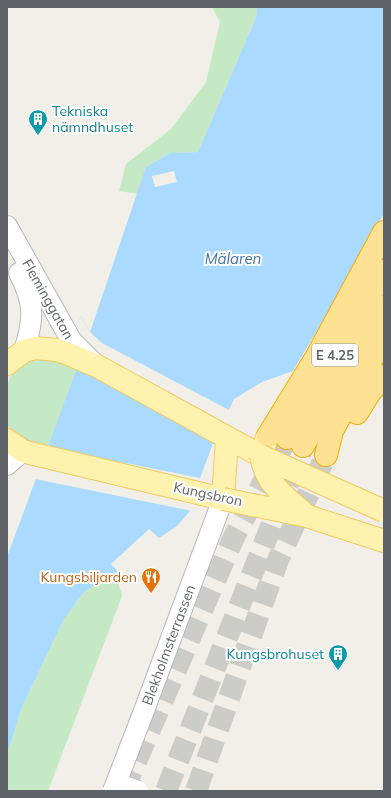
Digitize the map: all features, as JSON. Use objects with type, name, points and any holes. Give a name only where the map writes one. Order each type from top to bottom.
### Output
[{"type":"highway","points":[[279,444],[316,356],[384,232]]},
{"type":"highway","name":"E 4.25","points":[[279,444],[384,271]]},
{"type":"highway","name":"E 4.25","points":[[279,444],[384,308]]},
{"type":"highway","points":[[384,337],[332,430],[326,455],[344,436],[370,392],[384,376]]},
{"type":"main road","points":[[7,364],[24,351],[35,348],[68,346],[97,366],[227,438],[279,444],[384,511]]},
{"type":"main road","points":[[223,499],[227,438]]},
{"type":"main road","points":[[279,444],[266,474],[274,486],[307,516]]},
{"type":"main road","name":"Kungsbron","points":[[17,452],[223,499],[307,516],[384,541]]},
{"type":"street","name":"Fleminggatan","points":[[7,226],[68,346]]},
{"type":"street","name":"Fleminggatan","points":[[7,252],[26,288],[32,310],[28,338],[24,351]]},
{"type":"street","name":"Blekholmsterrassen","points":[[114,787],[215,525],[223,499]]},
{"type":"street","points":[[114,787],[138,791]]},
{"type":"green space","points":[[212,7],[257,7],[257,15],[198,152],[170,153],[146,167],[138,194],[119,191],[126,164],[171,129],[206,82],[220,22]]},
{"type":"green space","points":[[43,356],[77,368],[48,448],[20,437],[7,425],[7,389],[13,373],[29,361]]},
{"type":"green space","points":[[105,580],[118,582],[122,596],[48,791],[7,791],[7,755],[22,707],[64,619],[85,591]]},
{"type":"water","name":"Mälaren","points":[[257,7],[384,7],[384,213],[352,271],[293,371],[262,382],[234,399],[214,441],[190,511],[177,526],[159,538],[149,529],[111,564],[123,577],[118,582],[105,580],[85,591],[64,619],[22,707],[7,755],[7,557],[77,368],[63,360],[81,316],[90,332],[146,167],[170,153],[198,152],[257,15]]},
{"type":"pier","points":[[174,171],[177,182],[155,187],[152,176]]},
{"type":"pier","points":[[81,316],[90,332],[102,343],[231,411],[216,442],[192,511],[35,479],[46,447],[200,478],[214,441],[63,360]]},
{"type":"tunnel","points":[[123,791],[234,537],[287,438]]},
{"type":"tunnel","points":[[166,791],[303,446]]},
{"type":"tunnel","points":[[196,791],[278,560],[326,455]]},
{"type":"place","name":"Tekniska nämndhuset","points":[[38,136]]},
{"type":"place","name":"Kungsbiljarden","points":[[151,594]]},
{"type":"place","name":"Kungsbrohuset","points":[[338,671]]}]
